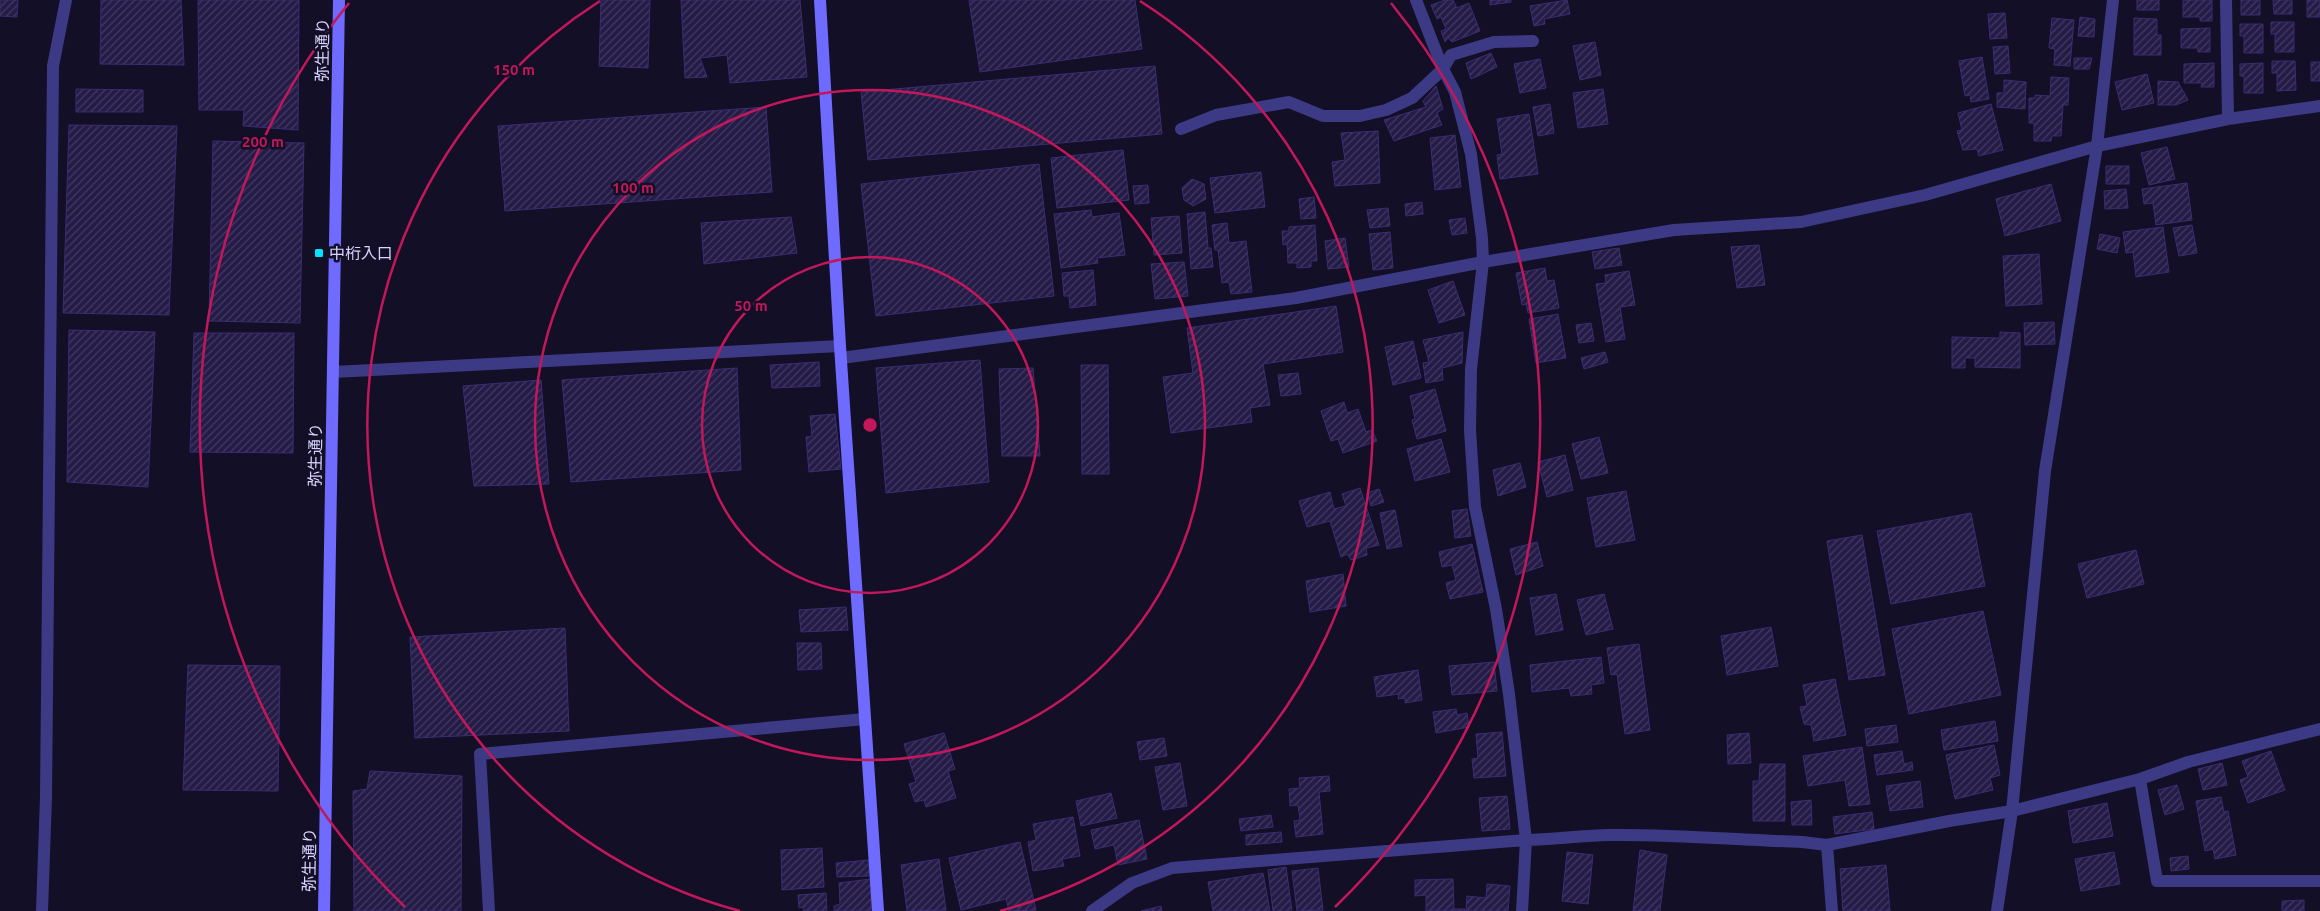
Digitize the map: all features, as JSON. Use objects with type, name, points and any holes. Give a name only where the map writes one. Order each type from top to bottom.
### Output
[{"type":"street","points":[[42,911],[46,798],[53,66],[66,0]]},
{"type":"street","name":"弥生通り","points":[[324,911],[339,0]]},
{"type":"street","points":[[820,0],[878,911]]},
{"type":"street","points":[[1416,0],[1443,69],[1455,92],[1471,154],[1482,238],[1483,262],[1471,369],[1470,430],[1475,507],[1496,609],[1509,694],[1526,840],[1522,911]]},
{"type":"street","points":[[1997,911],[2012,811],[2044,471],[2098,146],[2113,0]]},
{"type":"street","points":[[2226,0],[2228,119]]},
{"type":"street","points":[[1181,129],[1216,114],[1289,102],[1323,116],[1360,116],[1386,110],[1412,98],[1443,69],[1451,55],[1494,42],[1533,41]]},
{"type":"street","points":[[333,372],[841,352],[1296,298],[1483,262],[1674,230],[1801,222],[1925,195],[2098,146],[2228,119],[2320,106]]},
{"type":"street","points":[[489,911],[480,754],[865,719]]},
{"type":"street","points":[[1092,911],[1132,883],[1172,868],[1526,840],[1549,840],[1566,836],[1612,835],[1802,842],[1828,845],[1948,821],[2012,811],[2140,779],[2188,762],[2320,729]]},
{"type":"street","points":[[2140,779],[2157,881],[2320,881]]},
{"type":"street","points":[[1828,845],[1832,911]]},
{"type":"building","points":[[0,0],[18,0],[17,17],[0,16]]},
{"type":"building","points":[[101,0],[181,0],[184,65],[100,64]]},
{"type":"building","points":[[198,0],[299,0],[298,130],[243,126],[244,110],[199,110]]},
{"type":"building","points":[[601,0],[650,0],[648,68],[599,66]]},
{"type":"building","points":[[681,0],[800,0],[807,77],[730,83],[727,55],[700,58],[707,77],[685,78]]},
{"type":"building","points":[[969,0],[1135,0],[1142,49],[980,72]]},
{"type":"building","points":[[1445,0],[1453,0],[1457,8],[1469,3],[1480,31],[1452,42],[1448,38],[1445,42],[1441,31],[1446,29],[1441,17],[1437,19],[1431,5]]},
{"type":"building","points":[[1490,0],[1511,0],[1511,2],[1490,5]]},
{"type":"building","points":[[1567,0],[1570,14],[1544,19],[1545,24],[1534,26],[1530,6]]},
{"type":"building","points":[[2137,0],[2159,0],[2159,10],[2137,10]]},
{"type":"building","points":[[2183,0],[2212,0],[2212,21],[2200,21],[2200,17],[2183,17]]},
{"type":"building","points":[[2241,0],[2260,0],[2260,15],[2241,15]]},
{"type":"building","points":[[2273,0],[2292,0],[2292,14],[2274,14]]},
{"type":"building","points":[[2307,0],[2320,0],[2320,17],[2307,17]]},
{"type":"building","points":[[2005,13],[2007,38],[1990,39],[1988,14]]},
{"type":"building","points":[[2080,17],[2095,19],[2094,37],[2078,36]]},
{"type":"building","points":[[2052,18],[2074,20],[2070,66],[2054,65],[2055,49],[2049,48]]},
{"type":"building","points":[[2134,18],[2157,19],[2157,35],[2161,35],[2161,55],[2134,55]]},
{"type":"building","points":[[2271,22],[2294,22],[2294,52],[2275,52],[2275,34],[2271,34]]},
{"type":"building","points":[[2240,24],[2263,24],[2263,53],[2244,53],[2244,36],[2240,36]]},
{"type":"building","points":[[2210,28],[2210,52],[2198,52],[2198,48],[2181,48],[2181,29]]},
{"type":"building","points":[[1595,42],[1601,75],[1580,80],[1573,46]]},
{"type":"building","points":[[2008,46],[2010,73],[1995,74],[1993,47]]},
{"type":"building","points":[[1491,53],[1497,67],[1471,79],[1466,63]]},
{"type":"building","points":[[1982,57],[1989,99],[1971,102],[1970,95],[1965,96],[1959,61]]},
{"type":"building","points":[[2074,58],[2092,58],[2089,69],[2074,69]]},
{"type":"building","points":[[1540,59],[1546,88],[1520,93],[1514,64]]},
{"type":"building","points":[[2272,61],[2295,61],[2296,90],[2277,91],[2277,73],[2272,73]]},
{"type":"building","points":[[2311,62],[2320,62],[2320,81],[2311,81]]},
{"type":"building","points":[[2214,63],[2214,87],[2201,87],[2202,83],[2184,83],[2184,64]]},
{"type":"building","points":[[2263,63],[2263,93],[2244,93],[2244,76],[2240,76],[2240,64]]},
{"type":"building","points":[[1155,66],[1162,134],[868,160],[861,92]]},
{"type":"building","points":[[2147,74],[2154,103],[2122,110],[2115,82]]},
{"type":"building","points":[[2051,77],[2069,78],[2068,105],[2063,105],[2061,136],[2052,136],[2051,141],[2034,141],[2034,123],[2029,123],[2029,98],[2035,98],[2035,95],[2050,96]]},
{"type":"building","points":[[2004,80],[2026,82],[2025,109],[1997,107],[1997,93],[2004,93]]},
{"type":"building","points":[[2158,81],[2178,82],[2188,100],[2176,105],[2158,105]]},
{"type":"building","points":[[1436,86],[1443,109],[1437,113],[1442,125],[1394,141],[1384,120],[1426,107],[1423,101]]},
{"type":"building","points":[[76,89],[143,90],[143,112],[76,112]]},
{"type":"building","points":[[1603,89],[1608,124],[1578,128],[1573,93]]},
{"type":"building","points":[[1550,104],[1554,133],[1538,136],[1533,107]]},
{"type":"building","points":[[1991,104],[2003,150],[1979,156],[1977,149],[1963,150],[1957,131],[1962,130],[1958,113]]},
{"type":"building","points":[[766,107],[772,192],[505,211],[498,126]]},
{"type":"building","points":[[1529,114],[1538,174],[1500,179],[1497,155],[1502,154],[1497,119]]},
{"type":"building","points":[[69,125],[177,126],[169,315],[63,313]]},
{"type":"building","points":[[1378,131],[1380,183],[1335,186],[1332,162],[1345,160],[1341,133]]},
{"type":"building","points":[[1455,135],[1461,187],[1435,190],[1430,138]]},
{"type":"building","points":[[213,141],[304,143],[300,323],[209,321]]},
{"type":"building","points":[[2167,147],[2175,179],[2149,185],[2141,153]]},
{"type":"building","points":[[1123,150],[1129,200],[1057,208],[1051,158]]},
{"type":"building","points":[[1039,164],[1054,296],[876,316],[861,184]]},
{"type":"building","points":[[2106,166],[2129,166],[2129,184],[2106,184]]},
{"type":"building","points":[[1261,172],[1265,207],[1215,213],[1210,178]]},
{"type":"building","points":[[1192,179],[1204,184],[1206,199],[1193,206],[1184,200],[1182,188]]},
{"type":"building","points":[[2187,183],[2192,220],[2156,225],[2153,203],[2144,204],[2142,189]]},
{"type":"building","points":[[2051,184],[2061,221],[2005,236],[1996,199]]},
{"type":"building","points":[[1148,185],[1149,203],[1135,204],[1133,186]]},
{"type":"building","points":[[2126,189],[2128,208],[2105,209],[2104,191]]},
{"type":"building","points":[[1314,197],[1316,218],[1301,219],[1299,199]]},
{"type":"building","points":[[1422,202],[1423,214],[1406,216],[1405,204]]},
{"type":"building","points":[[1388,208],[1390,226],[1370,228],[1367,210]]},
{"type":"building","points":[[1091,210],[1092,217],[1119,213],[1125,255],[1097,258],[1098,263],[1061,268],[1054,214]]},
{"type":"building","points":[[1205,212],[1208,248],[1211,248],[1213,267],[1191,269],[1187,214]]},
{"type":"building","points":[[1179,216],[1182,253],[1154,255],[1151,218]]},
{"type":"building","points":[[791,217],[797,253],[704,264],[701,223]]},
{"type":"building","points":[[1465,218],[1467,233],[1452,235],[1449,220]]},
{"type":"building","points":[[1227,223],[1229,243],[1246,241],[1252,292],[1231,294],[1229,282],[1222,283],[1218,250],[1215,250],[1212,225]]},
{"type":"building","points":[[1315,225],[1317,261],[1311,261],[1311,267],[1297,268],[1297,263],[1288,263],[1287,244],[1283,245],[1282,231],[1289,231],[1289,227]]},
{"type":"building","points":[[2192,225],[2197,253],[2179,256],[2173,228]]},
{"type":"building","points":[[2163,227],[2169,272],[2136,277],[2133,252],[2126,253],[2123,232]]},
{"type":"building","points":[[1390,232],[1393,268],[1373,270],[1369,234]]},
{"type":"building","points":[[2100,234],[2120,238],[2117,253],[2097,249]]},
{"type":"building","points":[[1345,238],[1349,267],[1328,269],[1325,241]]},
{"type":"building","points":[[1759,245],[1765,285],[1737,288],[1731,247]]},
{"type":"building","points":[[1619,248],[1622,265],[1595,269],[1592,252]]},
{"type":"building","points":[[2039,254],[2042,304],[2006,306],[2003,256]]},
{"type":"building","points":[[1184,262],[1188,296],[1155,299],[1151,264]]},
{"type":"building","points":[[1545,268],[1547,281],[1554,280],[1559,308],[1528,313],[1526,304],[1522,305],[1516,273]]},
{"type":"building","points":[[1093,270],[1096,305],[1070,308],[1069,296],[1064,296],[1062,273]]},
{"type":"building","points":[[1629,271],[1635,305],[1620,307],[1625,339],[1606,342],[1596,284],[1606,283],[1605,275]]},
{"type":"building","points":[[1453,281],[1465,315],[1439,323],[1428,290]]},
{"type":"building","points":[[1336,306],[1343,352],[1263,364],[1270,405],[1250,408],[1252,422],[1171,433],[1163,377],[1193,373],[1187,328]]},
{"type":"building","points":[[1558,314],[1566,358],[1536,363],[1529,319]]},
{"type":"building","points":[[2054,322],[2055,344],[2025,345],[2024,323]]},
{"type":"building","points":[[1591,323],[1594,341],[1579,343],[1576,325]]},
{"type":"building","points":[[69,330],[155,332],[148,487],[67,482]]},
{"type":"building","points":[[1463,332],[1462,363],[1442,368],[1443,380],[1426,383],[1423,363],[1429,362],[1423,340]]},
{"type":"building","points":[[2000,332],[2020,333],[2020,368],[1975,367],[1975,358],[1965,358],[1965,368],[1952,368],[1952,337],[2000,338]]},
{"type":"building","points":[[194,333],[294,333],[293,453],[190,452]]},
{"type":"building","points":[[1413,341],[1421,378],[1393,385],[1385,347]]},
{"type":"building","points":[[1605,352],[1608,362],[1584,369],[1581,358]]},
{"type":"building","points":[[980,360],[989,482],[886,493],[876,368]]},
{"type":"building","points":[[819,362],[820,386],[772,388],[770,365]]},
{"type":"building","points":[[1081,365],[1108,365],[1109,474],[1082,474]]},
{"type":"building","points":[[737,368],[741,470],[571,482],[562,380]]},
{"type":"building","points":[[1033,368],[1040,456],[1002,456],[999,369]]},
{"type":"building","points":[[1298,373],[1301,394],[1281,396],[1278,375]]},
{"type":"building","points":[[541,380],[549,484],[474,486],[463,386]]},
{"type":"building","points":[[1435,389],[1446,431],[1417,439],[1412,420],[1415,419],[1410,396]]},
{"type":"building","points":[[1344,402],[1347,413],[1358,409],[1366,432],[1372,430],[1377,441],[1343,453],[1338,439],[1331,441],[1321,411]]},
{"type":"building","points":[[835,414],[841,469],[809,472],[806,437],[812,436],[810,416]]},
{"type":"building","points":[[1599,437],[1608,473],[1581,479],[1572,444]]},
{"type":"building","points":[[1441,439],[1450,472],[1415,481],[1407,449]]},
{"type":"building","points":[[1565,455],[1573,490],[1547,497],[1538,462]]},
{"type":"building","points":[[1520,463],[1526,487],[1498,496],[1493,470]]},
{"type":"building","points":[[1360,488],[1379,545],[1366,548],[1367,555],[1351,560],[1347,554],[1341,557],[1330,521],[1307,527],[1299,501],[1330,492],[1334,509],[1346,506],[1342,494]]},
{"type":"building","points":[[1379,489],[1384,502],[1371,506],[1367,493]]},
{"type":"building","points":[[1626,491],[1635,540],[1596,547],[1587,498]]},
{"type":"building","points":[[1467,509],[1471,536],[1455,538],[1452,511]]},
{"type":"building","points":[[1395,510],[1402,546],[1387,549],[1380,513]]},
{"type":"building","points":[[1971,513],[1985,586],[1891,604],[1877,531]]},
{"type":"building","points":[[1862,535],[1885,675],[1849,680],[1827,541]]},
{"type":"building","points":[[1537,542],[1543,566],[1516,575],[1510,549]]},
{"type":"building","points":[[1472,544],[1483,592],[1450,599],[1446,583],[1456,580],[1452,565],[1442,567],[1439,552]]},
{"type":"building","points":[[2136,550],[2144,584],[2087,598],[2078,564]]},
{"type":"building","points":[[1343,574],[1346,606],[1310,612],[1306,581]]},
{"type":"building","points":[[1556,594],[1563,630],[1536,635],[1530,598]]},
{"type":"building","points":[[1604,594],[1613,629],[1586,635],[1577,600]]},
{"type":"building","points":[[846,607],[848,630],[801,632],[799,610]]},
{"type":"building","points":[[1983,611],[2001,695],[1909,714],[1892,629]]},
{"type":"building","points":[[1771,627],[1778,666],[1727,675],[1721,636]]},
{"type":"building","points":[[565,628],[569,731],[415,738],[410,637]]},
{"type":"building","points":[[797,643],[821,643],[822,669],[798,670]]},
{"type":"building","points":[[1639,644],[1650,730],[1625,734],[1617,674],[1611,675],[1607,648]]},
{"type":"building","points":[[1601,657],[1604,683],[1591,685],[1592,694],[1571,696],[1569,688],[1532,692],[1530,665]]},
{"type":"building","points":[[1494,662],[1497,691],[1452,695],[1449,666]]},
{"type":"building","points":[[188,665],[280,666],[278,791],[183,790]]},
{"type":"building","points":[[1418,670],[1422,700],[1405,703],[1405,698],[1398,699],[1399,694],[1377,697],[1374,677]]},
{"type":"building","points":[[1835,679],[1846,735],[1814,741],[1811,725],[1804,724],[1800,707],[1807,706],[1803,685]]},
{"type":"building","points":[[1456,709],[1457,715],[1467,713],[1469,727],[1436,733],[1433,712]]},
{"type":"building","points":[[1995,721],[1998,741],[1944,750],[1941,730]]},
{"type":"building","points":[[1896,725],[1898,742],[1867,746],[1865,729]]},
{"type":"building","points":[[1502,732],[1506,776],[1474,778],[1472,759],[1478,758],[1476,734]]},
{"type":"building","points":[[944,733],[955,769],[948,771],[956,798],[926,807],[924,800],[915,802],[909,784],[916,782],[904,744]]},
{"type":"building","points":[[1749,733],[1751,763],[1728,764],[1727,735]]},
{"type":"building","points":[[1164,738],[1167,756],[1140,760],[1137,742]]},
{"type":"building","points":[[1994,745],[2000,775],[1990,778],[1993,790],[1955,799],[1946,755]]},
{"type":"building","points":[[1862,747],[1870,804],[1849,806],[1845,780],[1808,786],[1803,756]]},
{"type":"building","points":[[1902,751],[1904,764],[1912,762],[1913,770],[1877,775],[1874,755]]},
{"type":"building","points":[[2271,751],[2285,790],[2248,803],[2240,780],[2248,777],[2242,761]]},
{"type":"building","points":[[1180,763],[1187,806],[1163,810],[1155,767]]},
{"type":"building","points":[[2222,763],[2227,785],[2203,790],[2198,769]]},
{"type":"building","points":[[1760,764],[1785,764],[1785,821],[1753,821],[1753,781],[1759,781]]},
{"type":"building","points":[[370,771],[462,776],[461,911],[354,911],[353,791],[367,789]]},
{"type":"building","points":[[1329,776],[1330,791],[1319,792],[1323,834],[1296,837],[1294,821],[1300,820],[1298,805],[1290,806],[1289,789],[1300,788],[1299,778]]},
{"type":"building","points":[[1920,781],[1923,807],[1890,811],[1886,786]]},
{"type":"building","points":[[2177,785],[2184,809],[2165,815],[2158,790]]},
{"type":"building","points":[[1111,793],[1117,818],[1081,826],[1076,801]]},
{"type":"building","points":[[1507,796],[1510,829],[1482,831],[1479,798]]},
{"type":"building","points":[[2221,797],[2224,812],[2228,811],[2236,855],[2215,859],[2213,849],[2205,851],[2196,801]]},
{"type":"building","points":[[1811,800],[1812,825],[1792,825],[1791,802]]},
{"type":"building","points":[[2107,803],[2113,836],[2073,843],[2068,811]]},
{"type":"building","points":[[1872,812],[1874,829],[1835,834],[1833,817]]},
{"type":"building","points":[[1271,815],[1273,827],[1241,831],[1239,819]]},
{"type":"building","points":[[1073,817],[1080,856],[1062,859],[1064,866],[1033,871],[1028,842],[1036,840],[1033,824]]},
{"type":"building","points":[[1139,820],[1147,859],[1118,865],[1114,845],[1095,849],[1091,830]]},
{"type":"building","points":[[1281,832],[1282,842],[1246,845],[1246,835]]},
{"type":"building","points":[[1020,842],[1036,910],[1009,911],[1006,899],[961,910],[949,858]]},
{"type":"building","points":[[822,848],[824,887],[782,890],[781,850]]},
{"type":"building","points":[[1640,850],[1667,855],[1660,911],[1633,911]]},
{"type":"building","points":[[1567,852],[1593,855],[1588,904],[1562,901]]},
{"type":"building","points":[[2114,852],[2120,884],[2081,891],[2075,859]]},
{"type":"building","points":[[2188,856],[2189,869],[2171,871],[2170,858]]},
{"type":"building","points":[[939,859],[946,910],[907,911],[901,865]]},
{"type":"building","points":[[869,860],[869,876],[837,877],[836,863]]},
{"type":"building","points":[[1886,865],[1890,911],[1843,911],[1840,869]]},
{"type":"building","points":[[1286,867],[1292,911],[1273,911],[1268,870]]},
{"type":"building","points":[[1318,868],[1323,910],[1297,911],[1292,871]]},
{"type":"building","points":[[1263,873],[1270,911],[1213,911],[1208,882]]},
{"type":"building","points":[[871,879],[871,911],[834,911],[834,906],[840,904],[839,883]]},
{"type":"building","points":[[1453,879],[1454,909],[1465,909],[1465,911],[1426,911],[1426,895],[1415,896],[1415,880]]},
{"type":"building","points":[[1487,884],[1510,886],[1508,911],[1466,911],[1467,896],[1486,898]]},
{"type":"building","points":[[826,893],[827,911],[804,911],[803,907],[799,908],[798,895]]},
{"type":"building","points":[[2304,900],[2304,911],[2282,911],[2282,901]]},
{"type":"building","points":[[1161,906],[1162,911],[1141,911]]},
{"type":"place","name":"中桁入口","points":[[319,253]]}]
